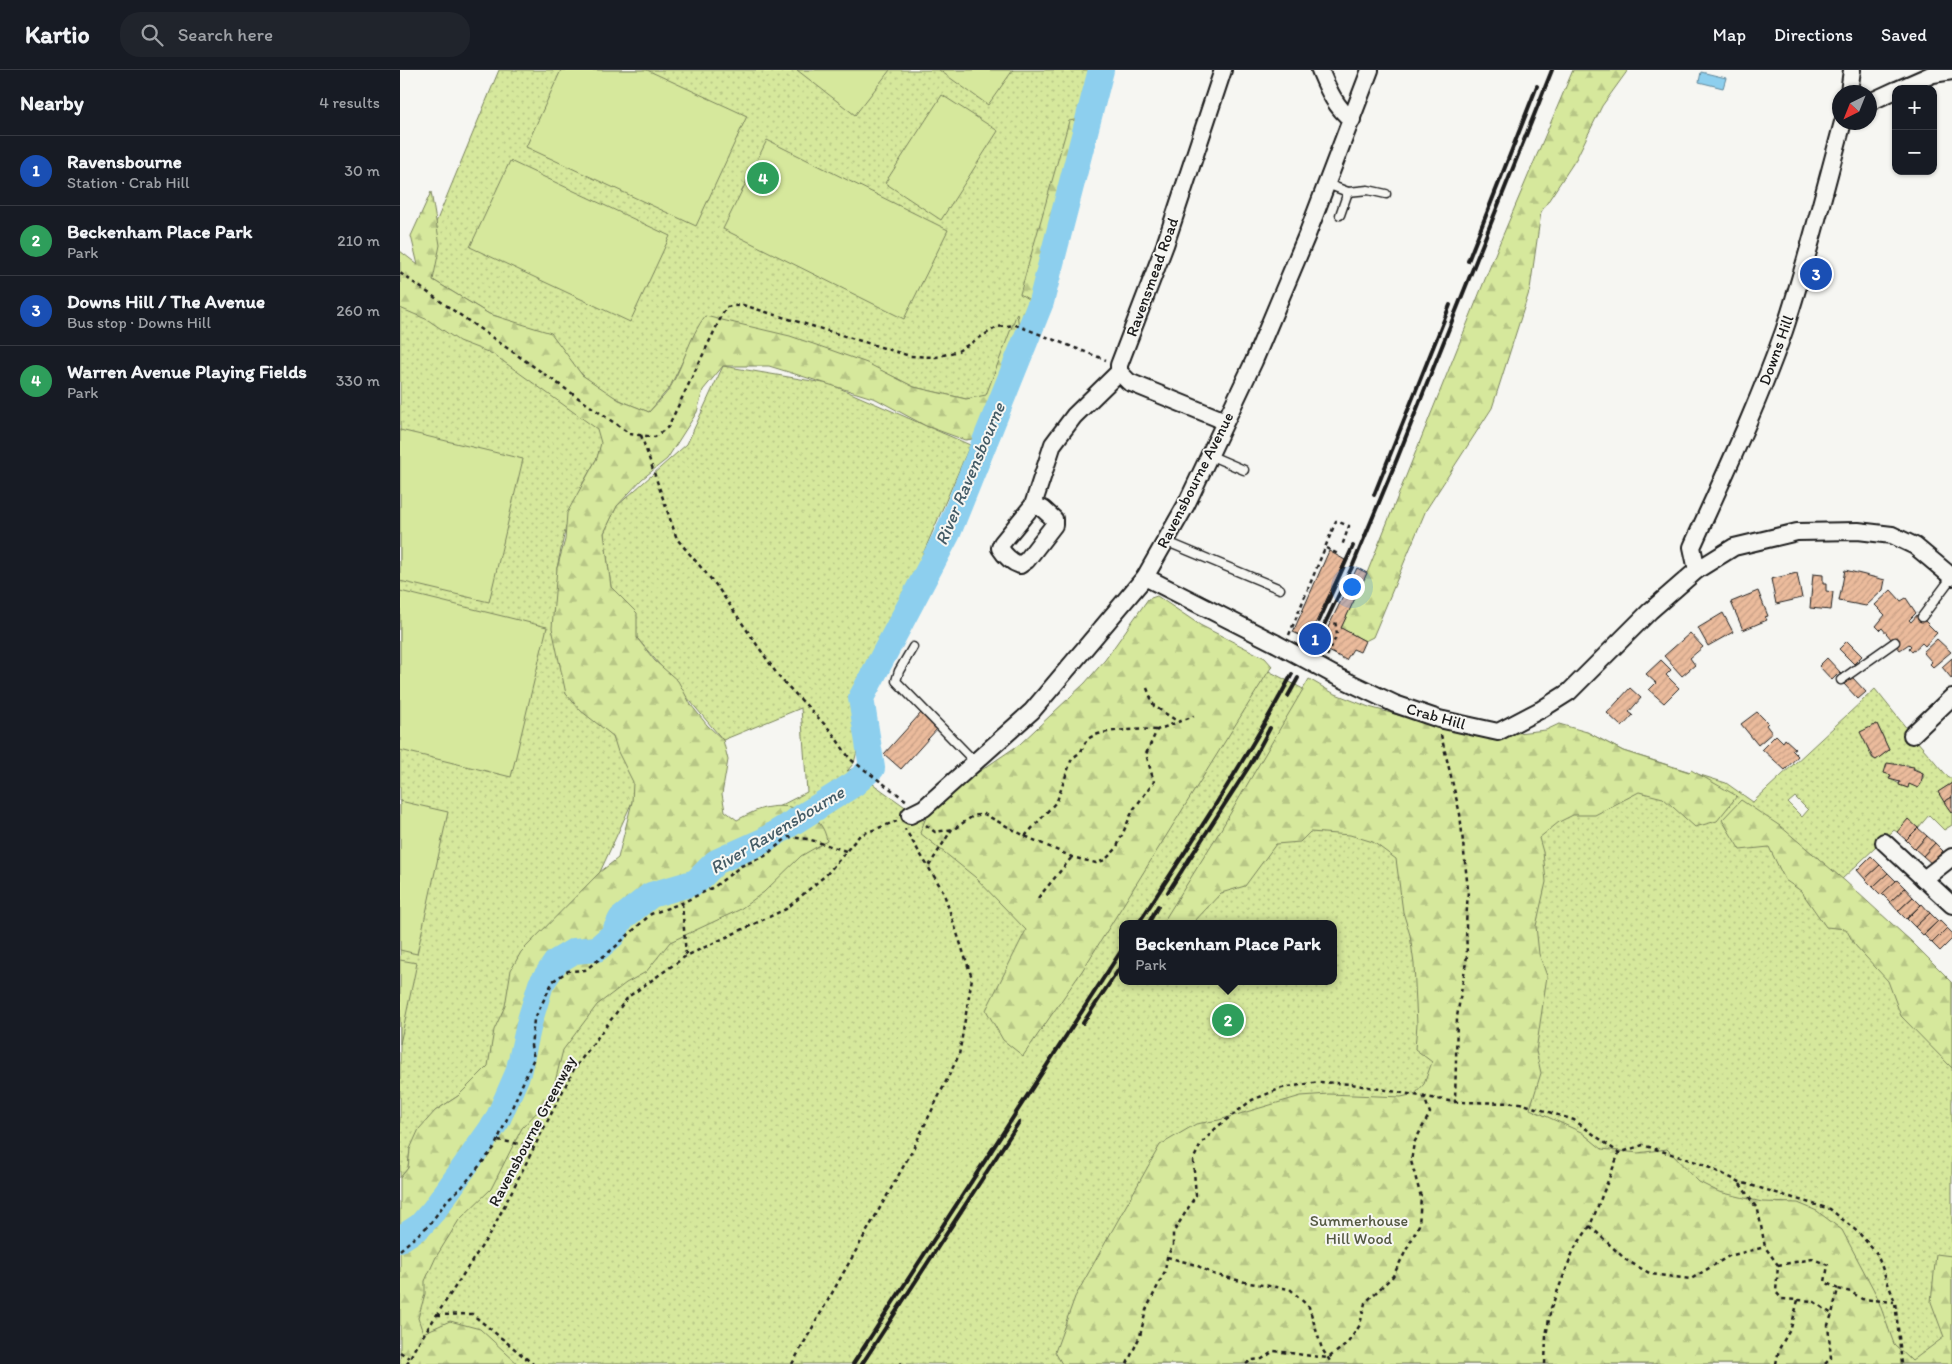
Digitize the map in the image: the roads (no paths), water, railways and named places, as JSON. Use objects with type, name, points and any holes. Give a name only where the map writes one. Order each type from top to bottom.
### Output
[{"type":"street","name":"Ravensmead Road","points":[[1119,368],[1165,245],[1223,70]]},
{"type":"street","points":[[1320,70],[1332,97],[1342,112],[1352,120]]},
{"type":"street","name":"Ravensbourne Avenue","points":[[914,817],[1032,712],[1145,577],[1186,505],[1254,361],[1327,184],[1370,70]]},
{"type":"street","points":[[1850,85],[1852,70]]},
{"type":"street","points":[[1908,85],[1933,74],[1952,71]]},
{"type":"street","points":[[1877,99],[1892,92]]},
{"type":"street","name":"Downs Hill","points":[[1697,570],[1692,547],[1763,386],[1784,330],[1806,260],[1841,130]]},
{"type":"street","points":[[1032,504],[1053,444],[1074,416],[1119,368],[1129,382],[1225,421]]},
{"type":"street","name":"Crab Hill","points":[[1145,577],[1282,640],[1336,676],[1394,704],[1438,719],[1498,732],[1542,709],[1569,692],[1650,611],[1697,570],[1734,547],[1797,532],[1850,531],[1892,535],[1915,546],[1952,577]]},
{"type":"street","points":[[1912,735],[1952,697]]},
{"type":"street","points":[[1884,842],[1952,905]]},
{"type":"street","points":[[1924,879],[1952,857]]},
{"type":"lane","points":[[1327,184],[1348,192],[1363,190],[1386,194]]},
{"type":"lane","points":[[1340,215],[1348,192]]},
{"type":"lane","points":[[1209,455],[1244,470]]},
{"type":"lane","points":[[1165,541],[1280,589]]},
{"type":"lane","points":[[1922,617],[1952,577]]},
{"type":"lane","points":[[1841,680],[1895,642]]},
{"type":"lane","points":[[913,647],[899,671],[896,681],[975,762]]},
{"type":"water","points":[[1701,72],[1726,78],[1723,88],[1699,82]]},
{"type":"waterway","name":"River Ravensbourne","points":[[400,1239],[420,1226],[434,1210],[497,1121],[518,1073],[530,1020],[541,984],[556,962],[574,951],[597,949],[613,935],[621,919],[651,895],[696,882],[716,862],[765,840],[854,784],[872,768],[861,698],[948,533],[1041,302],[1101,70]]},
{"type":"railway","points":[[1305,665],[1353,565],[1552,70]]},
{"type":"railway","points":[[1468,261],[1537,86]]},
{"type":"railway","points":[[1374,495],[1450,305]]},
{"type":"railway","points":[[1319,621],[1353,546]]},
{"type":"railway","points":[[1141,920],[1237,769],[1292,674]]},
{"type":"railway","points":[[1288,696],[1298,678]]},
{"type":"railway","points":[[1168,892],[1250,765],[1270,728]]},
{"type":"railway","points":[[1150,920],[1158,906]]},
{"type":"railway","points":[[853,1364],[1119,954]]},
{"type":"railway","points":[[1083,1023],[1119,969]]},
{"type":"railway","points":[[862,1364],[1019,1122]]},
{"type":"place","name":"Warren Avenue Playing Fields","points":[[763,178]]},
{"type":"place","name":"Downs Hill / The Avenue","points":[[1816,274]]},
{"type":"place","name":"Ravensbourne","points":[[1315,639]]},
{"type":"place","name":"Beckenham Place Park","points":[[1228,1020]]},
{"type":"park label","name":"Summerhouse Hill Wood","points":[[1359,1229]]}]
